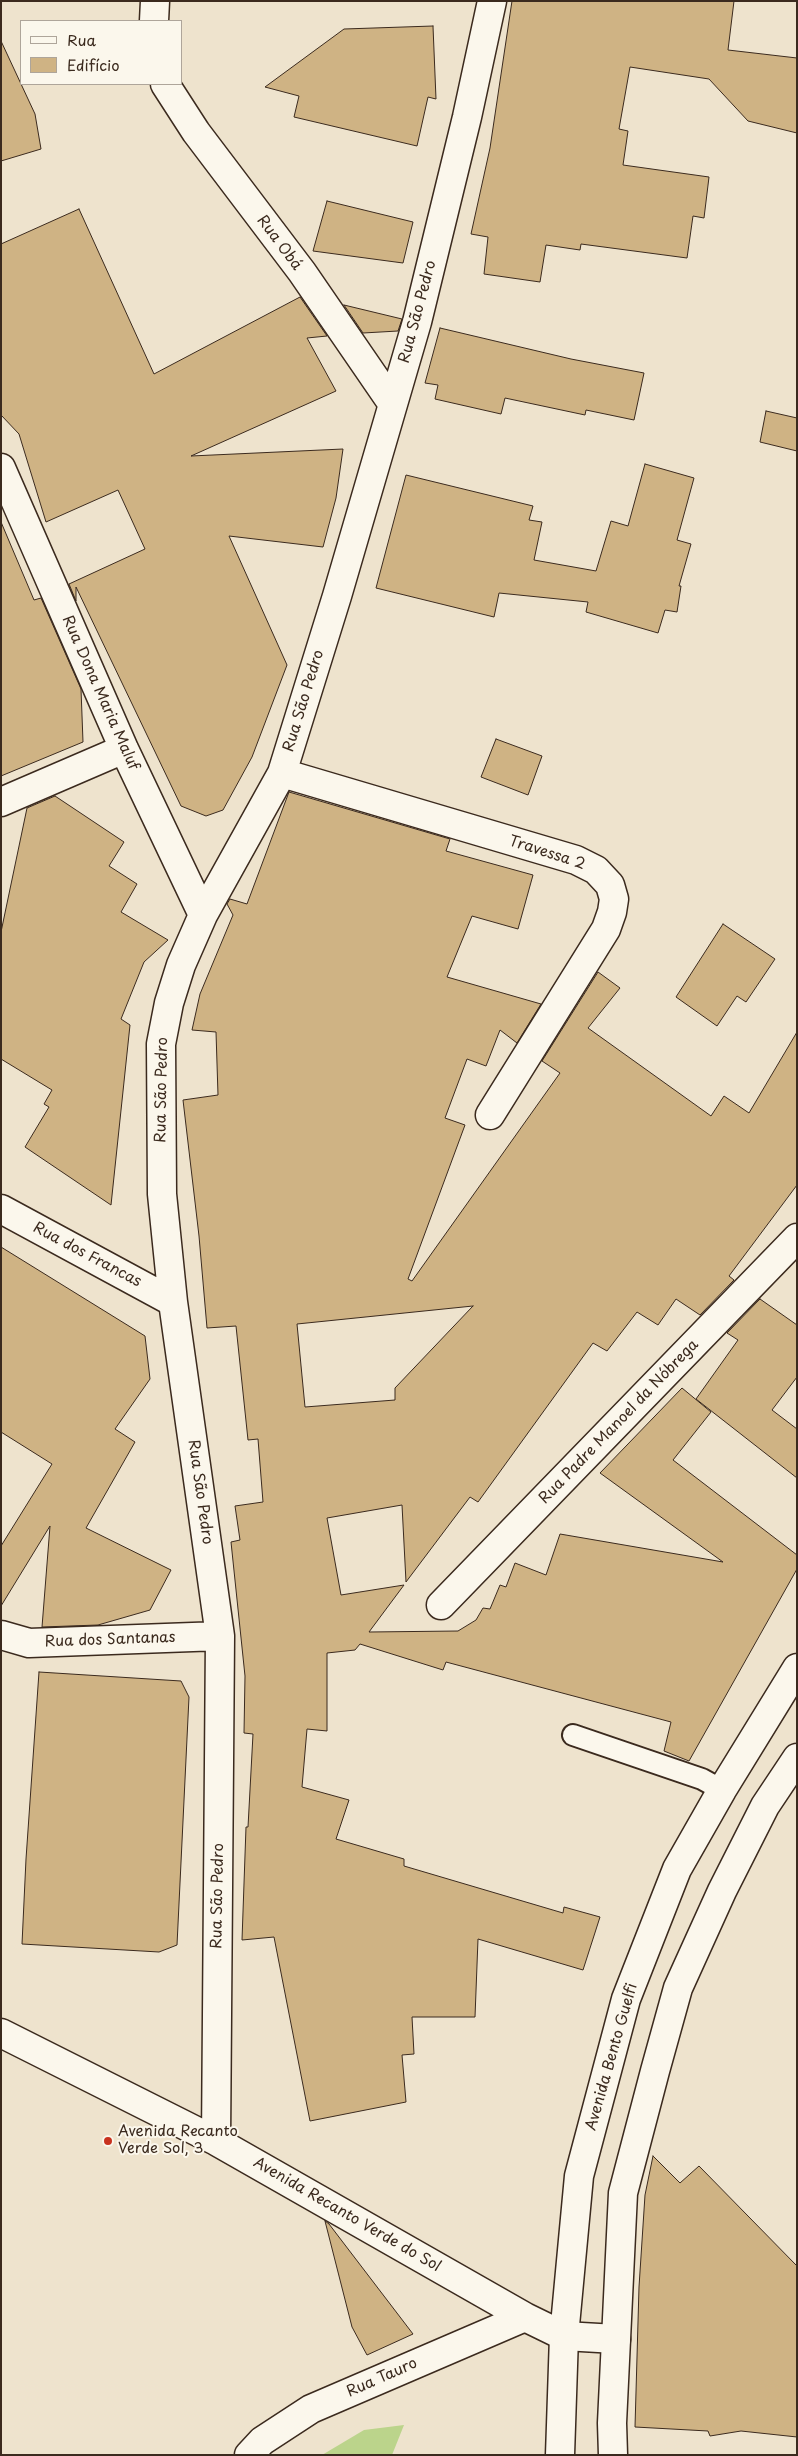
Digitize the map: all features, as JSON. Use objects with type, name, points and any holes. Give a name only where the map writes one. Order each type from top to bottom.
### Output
[{"type":"street","points":[[154,20],[155,1]]},
{"type":"street","name":"Rua São Pedro","points":[[216,2140],[220,1636],[173,1302],[162,1194],[161,1044],[169,1003],[182,965],[203,915],[282,773],[337,596],[392,403],[420,313],[467,117],[492,1]]},
{"type":"street","name":"Rua Obá","points":[[166,85],[196,132],[302,272],[392,403]]},
{"type":"street","name":"Rua Dona Maria Maluf","points":[[1,468],[124,749],[203,915]]},
{"type":"street","points":[[1,802],[124,749]]},
{"type":"street","name":"Travessa 2","points":[[282,773],[576,860],[596,870],[610,885],[614,899],[606,929],[490,1116]]},
{"type":"street","name":"Rua dos Francas","points":[[1,1209],[173,1302]]},
{"type":"street","name":"Rua Padre Manoel da Nóbrega","points":[[441,1605],[797,1238]]},
{"type":"street","name":"Rua dos Santanas","points":[[1,1635],[29,1643],[220,1636]]},
{"type":"street","name":"Avenida Bento Guelfi","points":[[560,2444],[564,2336],[579,2176],[626,1999],[677,1869],[722,1790],[797,1668]]},
{"type":"street","points":[[613,2455],[612,2422],[623,2193],[678,1988],[722,1891],[765,1806],[797,1758]]},
{"type":"street","name":"Avenida Recanto Verde do Sol","points":[[1,2033],[216,2140],[526,2317],[564,2336],[616,2339]]},
{"type":"street","name":"Rua Tauro","points":[[249,2455],[262,2441],[310,2409],[526,2317]]},
{"type":"lane","points":[[573,1735],[702,1778],[722,1790]]},
{"type":"green space","points":[[404,2425],[392,2455],[322,2455],[364,2430]]},
{"type":"building","points":[[512,1],[734,1],[728,50],[797,58],[797,133],[748,121],[709,79],[630,67],[619,129],[628,131],[623,165],[709,177],[704,218],[693,216],[687,258],[581,244],[580,250],[546,245],[540,282],[484,274],[488,237],[471,234],[490,148]]},
{"type":"building","points":[[433,26],[436,99],[428,97],[417,146],[294,117],[299,96],[265,87],[344,29]]},
{"type":"building","points":[[1,41],[35,114],[41,149],[1,161]]},
{"type":"building","points":[[327,201],[413,222],[403,263],[313,251]]},
{"type":"building","points":[[79,209],[154,374],[300,297],[327,336],[307,338],[336,391],[191,456],[343,449],[336,498],[323,547],[229,536],[287,665],[252,757],[223,810],[206,816],[181,806],[76,587],[76,601],[69,584],[145,549],[118,490],[46,522],[19,434],[1,415],[1,244]]},
{"type":"building","points":[[344,305],[402,319],[398,331],[363,333]]},
{"type":"building","points":[[440,328],[571,359],[644,373],[634,420],[586,410],[585,415],[505,398],[501,414],[435,399],[438,385],[425,383]]},
{"type":"building","points":[[766,411],[797,418],[797,451],[760,442]]},
{"type":"building","points":[[645,464],[694,478],[677,540],[691,544],[679,586],[681,586],[677,612],[665,610],[658,633],[586,612],[588,602],[499,593],[494,617],[376,588],[406,475],[533,506],[529,520],[542,522],[534,560],[596,571],[611,521],[628,526]]},
{"type":"building","points":[[1,522],[34,600],[41,598],[81,689],[83,742],[1,776]]},
{"type":"building","points":[[496,739],[542,756],[528,795],[481,777]]},
{"type":"building","points":[[289,792],[450,839],[446,851],[533,875],[518,929],[472,916],[447,977],[541,1004],[517,1043],[500,1030],[486,1066],[467,1059],[445,1118],[465,1125],[408,1279],[412,1281],[560,1073],[542,1061],[598,972],[620,988],[588,1028],[711,1116],[724,1096],[749,1113],[797,1032],[797,1185],[729,1276],[734,1280],[700,1315],[676,1299],[658,1325],[637,1312],[607,1351],[593,1343],[478,1502],[470,1497],[406,1582],[402,1505],[327,1518],[341,1595],[404,1585],[369,1632],[458,1631],[476,1620],[483,1608],[490,1609],[500,1585],[506,1587],[515,1563],[546,1575],[560,1534],[723,1562],[600,1473],[682,1388],[711,1412],[673,1460],[797,1555],[797,1569],[689,1761],[664,1751],[671,1722],[446,1662],[443,1670],[360,1644],[355,1650],[327,1653],[327,1731],[307,1729],[302,1787],[349,1800],[336,1839],[404,1859],[404,1866],[563,1913],[564,1907],[600,1917],[583,1970],[478,1939],[475,2017],[412,2017],[414,2054],[402,2055],[406,2102],[310,2121],[274,1937],[242,1940],[246,1827],[248,1827],[253,1734],[244,1733],[245,1676],[231,1542],[240,1540],[235,1506],[263,1502],[258,1439],[248,1440],[236,1326],[207,1328],[199,1236],[183,1100],[218,1095],[216,1032],[192,1030],[200,994],[233,915],[227,904],[230,899],[247,904]],"holes":[[[473,1306],[395,1388],[395,1400],[305,1407],[297,1324]]]},
{"type":"building","points":[[55,796],[124,842],[109,866],[137,884],[121,912],[168,940],[144,962],[121,1019],[130,1025],[111,1205],[25,1147],[49,1107],[44,1104],[52,1090],[1,1059],[1,932],[27,808]]},
{"type":"building","points":[[723,924],[775,959],[746,1002],[737,996],[717,1026],[676,997]]},
{"type":"building","points":[[1,1247],[145,1336],[150,1379],[115,1429],[135,1442],[86,1528],[171,1570],[150,1610],[98,1625],[42,1627],[50,1526],[1,1606],[1,1546],[52,1464],[1,1432]]},
{"type":"building","points":[[760,1299],[797,1325],[797,1377],[772,1410],[797,1429],[797,1478],[696,1399],[738,1340],[727,1333]]},
{"type":"building","points":[[39,1672],[181,1681],[189,1697],[177,1945],[159,1952],[22,1944]]},
{"type":"building","points":[[653,2156],[680,2183],[699,2166],[797,2266],[797,2437],[741,2431],[710,2436],[708,2431],[635,2427],[639,2287],[645,2195]]},
{"type":"building","points":[[325,2221],[413,2334],[367,2355],[352,2327]]},
{"type":"place","name":"Avenida Recanto Verde Sol, 3","points":[[108,2141]]}]
